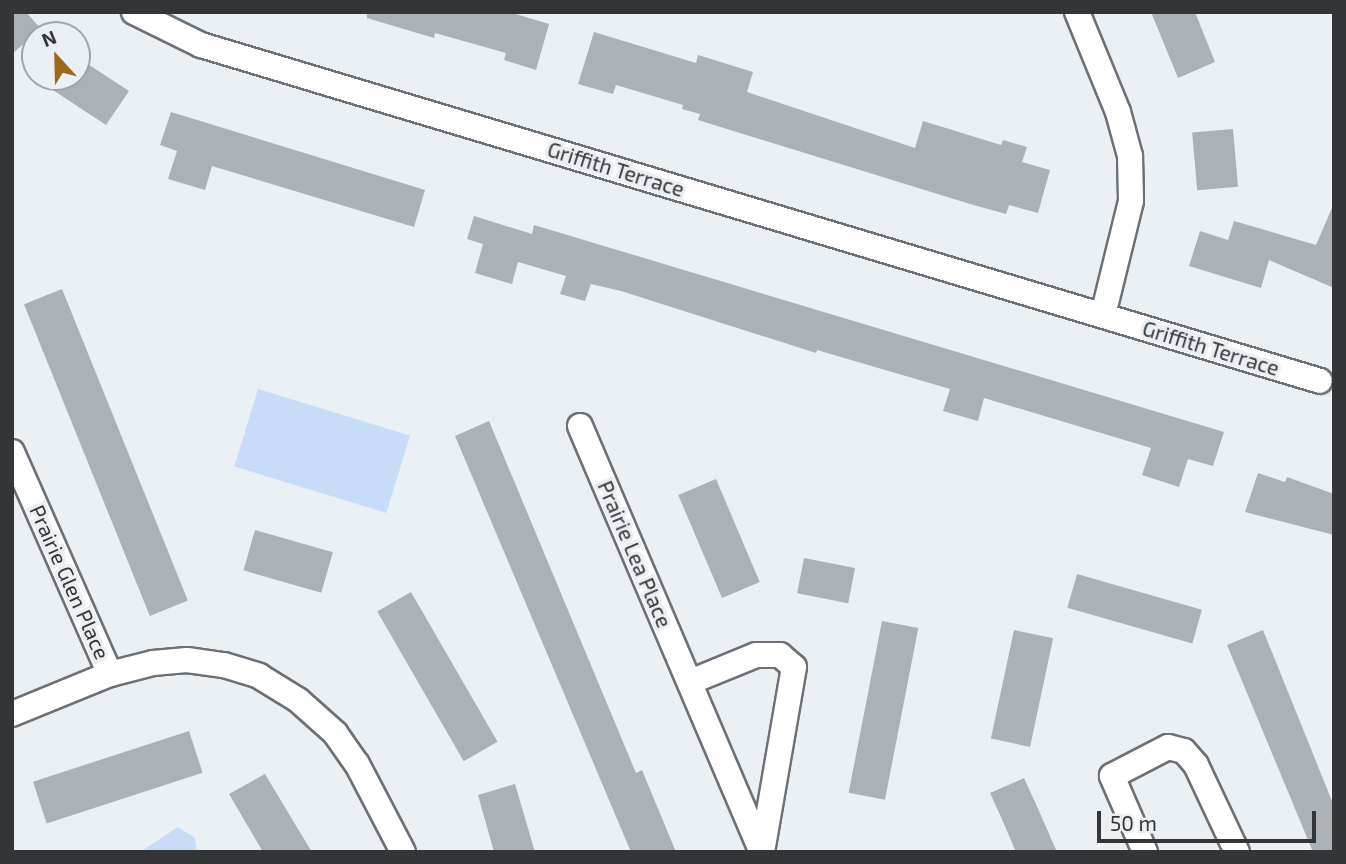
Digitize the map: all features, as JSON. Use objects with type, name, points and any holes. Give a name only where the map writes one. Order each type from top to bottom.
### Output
[{"type":"street","name":"Griffith Terrace","points":[[134,12],[201,45],[1320,380]]},
{"type":"street","points":[[1077,12],[1118,112],[1130,156],[1131,201],[1102,315]]},
{"type":"street","name":"Prairie Lea Place","points":[[580,426],[762,852],[794,667],[780,655],[756,655],[690,682]]},
{"type":"street","name":"Prairie Glen Place","points":[[12,452],[110,674]]},
{"type":"street","name":"Prairie Glen Place","points":[[12,714],[110,674],[187,660],[224,665],[259,677],[299,700],[335,733],[357,764],[403,852]]},
{"type":"street","points":[[1145,852],[1112,776],[1168,747],[1185,751],[1196,765],[1237,852]]},
{"type":"shaded area","points":[[258,389],[410,435],[386,513],[234,466]]},
{"type":"shaded area","points":[[178,827],[195,838],[197,852],[140,852]]},
{"type":"building","points":[[12,12],[26,12],[34,21],[21,21],[21,46],[12,54]]},
{"type":"building","points":[[367,12],[509,12],[549,24],[536,70],[504,60],[506,53],[435,33],[434,38],[367,18]]},
{"type":"building","points":[[1151,12],[1195,12],[1215,62],[1178,78]]},
{"type":"building","points":[[594,32],[696,63],[698,55],[753,72],[747,92],[915,148],[923,121],[1001,145],[1003,140],[1027,147],[1022,162],[1050,170],[1038,213],[1009,205],[1006,214],[970,204],[698,120],[700,114],[682,109],[683,105],[616,85],[613,94],[578,84]]},
{"type":"building","points":[[91,66],[129,91],[106,125],[54,91],[91,91]]},
{"type":"building","points":[[171,112],[425,190],[414,227],[212,166],[205,190],[168,179],[177,151],[160,145]]},
{"type":"building","points":[[1233,129],[1238,187],[1197,190],[1192,133]]},
{"type":"building","points":[[1334,203],[1334,288],[1269,260],[1261,288],[1189,266],[1200,231],[1228,240],[1234,221],[1316,245]]},
{"type":"building","points":[[474,216],[532,234],[534,225],[1224,432],[1213,466],[1188,459],[1179,487],[1142,475],[1151,448],[984,398],[978,421],[943,411],[950,389],[817,350],[816,353],[621,291],[591,284],[585,301],[560,294],[566,276],[518,262],[512,284],[475,273],[483,244],[467,239]]},
{"type":"building","points":[[62,289],[188,601],[150,616],[24,304]]},
{"type":"building","points":[[489,421],[636,773],[642,770],[676,852],[631,852],[455,436]]},
{"type":"building","points":[[1258,473],[1285,482],[1287,477],[1334,494],[1334,535],[1245,512]]},
{"type":"building","points":[[716,479],[760,582],[722,598],[678,495]]},
{"type":"building","points":[[255,530],[333,552],[321,593],[243,570]]},
{"type":"building","points":[[804,558],[855,568],[848,603],[797,593]]},
{"type":"building","points":[[1077,574],[1202,610],[1192,643],[1067,608]]},
{"type":"building","points":[[411,592],[498,742],[464,761],[377,612]]},
{"type":"building","points":[[882,621],[918,628],[885,800],[849,793]]},
{"type":"building","points":[[1014,630],[1053,638],[1030,747],[991,739]]},
{"type":"building","points":[[1263,630],[1334,806],[1334,852],[1313,852],[1227,645]]},
{"type":"building","points":[[189,731],[203,773],[47,824],[33,782]]},
{"type":"building","points":[[265,774],[312,852],[263,852],[229,794]]},
{"type":"building","points":[[1024,778],[1057,852],[1016,852],[990,793]]},
{"type":"building","points":[[515,784],[535,852],[494,852],[478,795]]}]
